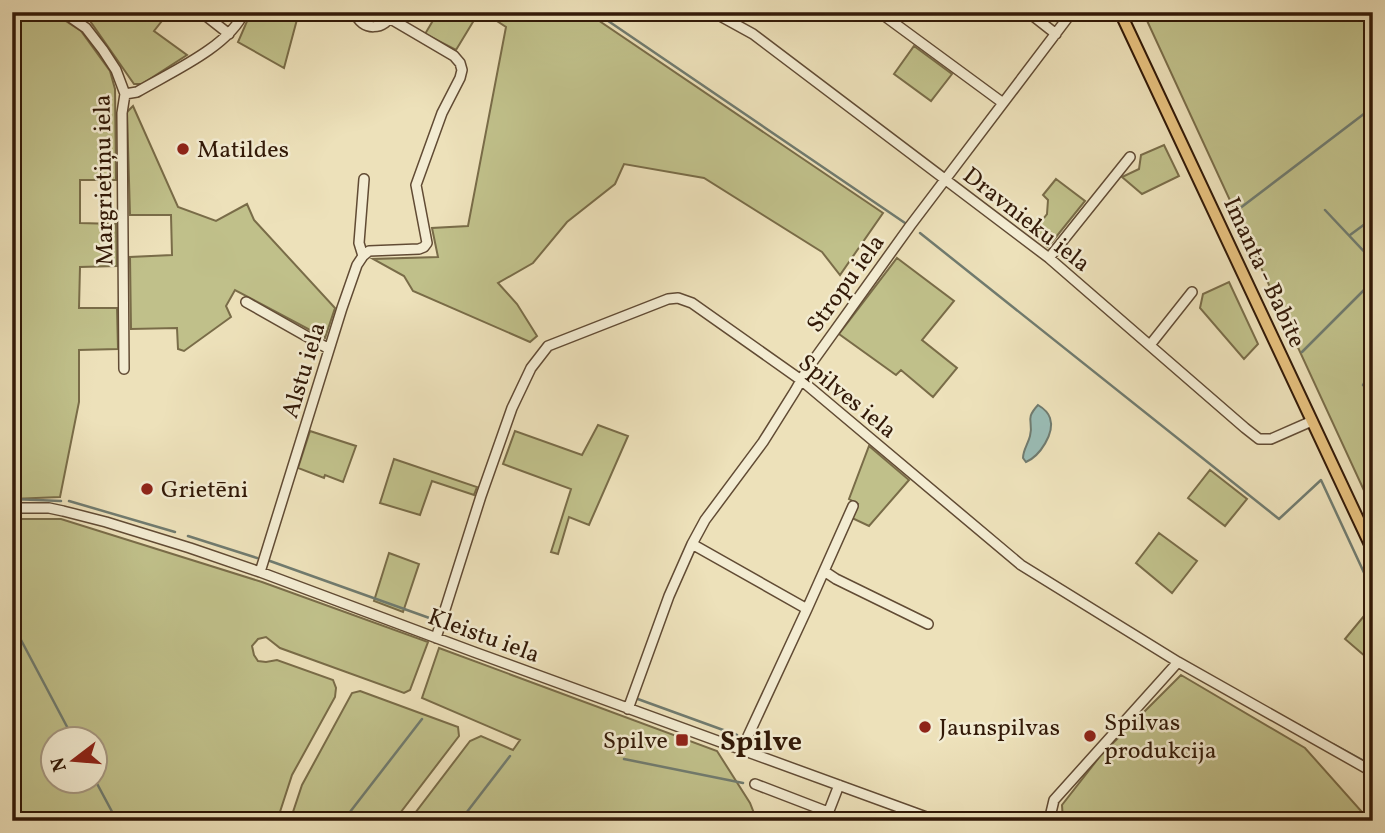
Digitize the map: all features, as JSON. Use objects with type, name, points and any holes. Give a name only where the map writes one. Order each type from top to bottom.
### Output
[{"type":"main road","name":"Imanta - Babīte","points":[[1120,12],[1373,551]]},
{"type":"street","name":"Margrietiņu iela","points":[[63,12],[86,28],[103,50],[116,70],[125,94],[122,113],[124,369]]},
{"type":"street","points":[[201,12],[229,34]]},
{"type":"street","points":[[125,94],[137,92],[217,46],[239,23],[244,12]]},
{"type":"street","points":[[355,12],[363,25],[373,27],[383,25],[392,15],[454,56],[462,70],[442,113],[416,185],[427,237],[424,247],[369,251],[363,256]]},
{"type":"street","name":"Dravnieku iela","points":[[713,12],[752,34],[1049,258],[1259,439],[1271,439],[1312,421]]},
{"type":"street","points":[[885,12],[887,17],[1003,103]]},
{"type":"street","points":[[1028,12],[1056,34]]},
{"type":"street","name":"Stropu iela","points":[[628,709],[669,596],[705,520],[763,442],[801,380],[899,241],[1072,12]]},
{"type":"street","points":[[1049,258],[1130,157]]},
{"type":"street","name":"Alstu iela","points":[[260,572],[329,349],[357,265],[363,256],[359,243],[364,179]]},
{"type":"street","points":[[1150,345],[1192,292]]},
{"type":"street","name":"Spilves iela","points":[[436,638],[481,496],[512,408],[531,368],[548,346],[660,302],[678,298],[692,303],[801,380],[1021,565],[1178,662],[1373,772]]},
{"type":"street","points":[[246,302],[329,349]]},
{"type":"street","points":[[742,749],[853,506]]},
{"type":"street","name":"Kleistu iela","points":[[12,508],[49,508],[118,525],[260,572],[937,821]]},
{"type":"street","points":[[692,544],[807,609]]},
{"type":"street","points":[[824,571],[929,624]]},
{"type":"street","points":[[1049,821],[1054,800],[1178,662]]},
{"type":"street","points":[[755,784],[839,821]]},
{"type":"street","points":[[827,816],[839,785]]},
{"type":"green space","points":[[12,12],[52,12],[81,31],[110,71],[115,89],[116,180],[80,180],[80,223],[116,224],[117,266],[80,267],[79,308],[117,308],[118,349],[79,350],[79,402],[60,497],[12,499]]},
{"type":"green space","points":[[76,12],[169,12],[154,31],[187,55],[142,84],[134,84],[90,21]]},
{"type":"green space","points":[[251,12],[299,12],[284,68],[238,42]]},
{"type":"green space","points":[[438,12],[479,12],[456,50],[425,34]]},
{"type":"green space","points":[[483,12],[586,12],[883,213],[840,275],[822,252],[704,178],[624,164],[615,184],[567,222],[533,263],[498,283],[517,304],[537,336],[530,342],[413,291],[404,276],[373,259],[438,257],[432,228],[468,226],[506,27]]},
{"type":"green space","points":[[1143,12],[1373,12],[1373,510]]},
{"type":"green space","points":[[914,46],[952,74],[931,101],[894,74]]},
{"type":"green space","points":[[133,106],[178,207],[216,221],[247,204],[254,220],[335,308],[325,338],[235,290],[226,306],[231,317],[184,351],[178,349],[177,328],[131,329],[130,257],[172,255],[171,215],[130,215],[127,112]]},
{"type":"green space","points":[[1164,145],[1179,176],[1142,194],[1122,177],[1139,169],[1141,155]]},
{"type":"green space","points":[[1056,179],[1085,201],[1048,247],[1032,233],[1047,214],[1048,200],[1043,195]]},
{"type":"green space","points":[[897,258],[954,301],[922,340],[957,368],[933,397],[901,370],[896,375],[839,334]]},
{"type":"green space","points":[[1229,282],[1258,344],[1244,359],[1200,308],[1203,294]]},
{"type":"green space","points":[[598,425],[628,436],[589,525],[569,517],[558,554],[551,552],[571,489],[503,464],[515,431],[582,455]]},
{"type":"green space","points":[[310,431],[356,446],[343,482],[298,468]]},
{"type":"green space","points":[[869,446],[909,480],[869,526],[852,518],[858,504],[849,499]]},
{"type":"green space","points":[[394,459],[477,487],[474,495],[432,481],[420,515],[380,503]]},
{"type":"green space","points":[[1210,470],[1247,499],[1225,526],[1188,498]]},
{"type":"green space","points":[[12,519],[61,519],[262,582],[428,642],[410,690],[404,693],[280,648],[266,637],[258,639],[252,646],[258,661],[277,660],[333,680],[336,688],[335,697],[292,775],[277,821],[12,821]]},
{"type":"green space","points":[[1159,533],[1197,561],[1172,593],[1136,563]]},
{"type":"green space","points":[[389,553],[419,564],[403,612],[374,601]]},
{"type":"green space","points":[[1373,605],[1373,663],[1345,639]]},
{"type":"green space","points":[[439,648],[717,751],[750,803],[757,821],[409,821],[470,741],[481,736],[513,750],[520,740],[422,698]]},
{"type":"green space","points":[[1181,675],[1305,748],[1370,821],[1063,821],[1062,805],[1101,755]]},
{"type":"green space","points":[[360,691],[458,727],[459,736],[394,821],[290,821],[302,785],[352,693]]},
{"type":"water","points":[[1038,405],[1049,416],[1050,430],[1041,449],[1026,462],[1023,455],[1031,431],[1030,417]]},
{"type":"waterway","points":[[595,12],[908,225]]},
{"type":"waterway","points":[[1235,212],[1373,107]]},
{"type":"waterway","points":[[1325,210],[1373,261]]},
{"type":"waterway","points":[[1350,235],[1373,218]]},
{"type":"waterway","points":[[920,233],[1279,519],[1321,480],[1373,592]]},
{"type":"waterway","points":[[1302,352],[1373,281]]},
{"type":"waterway","points":[[1373,367],[1363,385],[1373,394]]},
{"type":"waterway","points":[[1366,504],[1373,498]]},
{"type":"waterway","points":[[12,499],[61,501]]},
{"type":"waterway","points":[[69,501],[175,532]]},
{"type":"waterway","points":[[188,536],[257,558]]},
{"type":"waterway","points":[[270,561],[435,620]]},
{"type":"waterway","points":[[12,623],[66,724]]},
{"type":"waterway","points":[[446,627],[485,641]]},
{"type":"waterway","points":[[635,698],[737,735]]},
{"type":"waterway","points":[[343,821],[422,719]]},
{"type":"waterway","points":[[1299,725],[1311,732]]},
{"type":"waterway","points":[[1333,744],[1373,766]]},
{"type":"waterway","points":[[460,821],[510,756]]},
{"type":"waterway","points":[[624,759],[743,783]]},
{"type":"waterway","points":[[103,794],[117,821]]},
{"type":"place","name":"Matildes","points":[[183,149]]},
{"type":"place","name":"Grietēni","points":[[147,489]]},
{"type":"place","name":"Jaunspilvas","points":[[925,727]]},
{"type":"place","name":"Spilvas produkcija","points":[[1090,736]]},
{"type":"place","name":"Spilve","points":[[682,740]]},
{"type":"district","name":"Spilve","points":[[761,740]]}]
